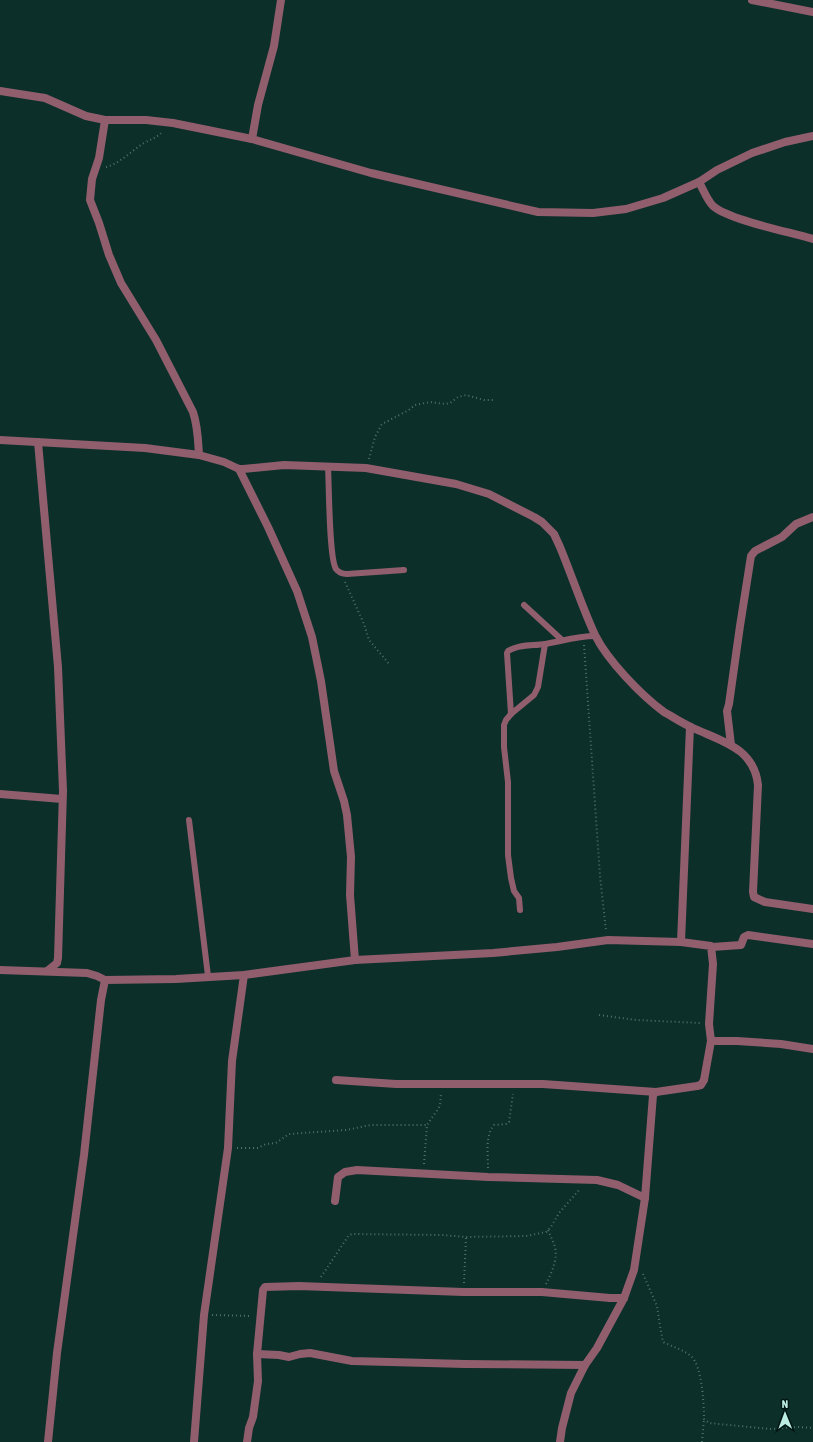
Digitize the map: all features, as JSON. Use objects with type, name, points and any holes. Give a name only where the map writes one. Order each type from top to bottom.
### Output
[{"type":"street","points":[[252,139],[258,105],[274,46],[281,0]]},
{"type":"street","points":[[752,0],[813,12]]},
{"type":"street","points":[[0,91],[45,98],[86,116],[105,120],[146,120],[170,122],[252,139],[371,173],[538,212],[593,213],[626,209],[663,198],[699,182],[717,170],[752,153],[785,142],[813,136]]},
{"type":"street","points":[[105,120],[99,158],[92,179],[90,200],[120,283],[156,340],[193,412],[199,434],[199,456]]},
{"type":"street","points":[[699,182],[712,205],[717,208],[742,219],[813,239]]},
{"type":"street","points":[[0,440],[145,448],[199,456],[224,462],[239,469],[284,465],[366,468],[474,488],[489,494],[542,522],[554,534],[596,636],[620,670],[664,712],[690,727],[726,741],[744,755],[752,765],[756,775],[758,804],[753,895],[756,899],[765,902],[813,910]]},
{"type":"street","points":[[38,442],[58,667],[62,799],[62,858],[58,958],[57,963],[47,971]]},
{"type":"street","points":[[239,469],[294,584],[312,637],[321,681],[334,771],[347,815],[351,858],[350,895],[355,960]]},
{"type":"street","points":[[731,745],[727,711],[751,556],[754,551],[782,537],[796,524],[813,517]]},
{"type":"street","points":[[681,942],[690,727]]},
{"type":"street","points":[[0,794],[62,799]]},
{"type":"street","points":[[0,970],[87,973],[105,980],[176,979],[244,975],[355,960],[557,947],[608,940],[681,942],[709,945],[712,947],[741,945],[744,937],[748,935],[813,944]]},
{"type":"street","points":[[336,1080],[396,1084],[514,1083],[656,1092],[701,1085],[704,1080],[711,1041],[709,1024],[713,964],[712,947]]},
{"type":"street","points":[[194,1442],[204,1315],[228,1148],[232,1061],[244,975]]},
{"type":"street","points":[[48,1442],[57,1353],[84,1155],[101,1000],[105,980]]},
{"type":"street","points":[[711,1041],[737,1041],[788,1045],[813,1049]]},
{"type":"street","points":[[560,1442],[562,1428],[572,1393],[585,1365],[597,1348],[624,1298],[634,1270],[645,1198],[652,1099],[656,1092]]},
{"type":"street","points":[[335,1201],[338,1177],[345,1172],[357,1170],[488,1177],[606,1181],[645,1198]]},
{"type":"street","points":[[247,1442],[249,1428],[253,1417],[258,1381],[257,1354],[264,1288],[270,1286],[463,1292],[542,1292],[624,1298]]},
{"type":"street","points":[[257,1354],[289,1357],[310,1353],[352,1361],[585,1365]]},
{"type":"lane","points":[[328,466],[331,540],[336,570],[347,574],[404,570]]},
{"type":"lane","points":[[524,605],[562,640]]},
{"type":"lane","points":[[511,714],[507,653],[512,649],[526,645],[545,644],[584,636],[596,636]]},
{"type":"lane","points":[[520,910],[519,898],[514,890],[511,878],[507,835],[508,782],[504,747],[504,725],[511,714],[534,695],[538,687],[545,644]]},
{"type":"lane","points":[[189,820],[208,976]]},
{"type":"path","points":[[95,169],[117,162],[144,143],[160,135],[170,122]]},
{"type":"path","points":[[366,468],[375,437],[380,426],[392,418],[409,410],[415,405],[430,402],[445,404],[450,403],[458,397],[466,395],[484,400],[494,400]]},
{"type":"path","points":[[341,573],[364,624],[369,640],[390,665]]},
{"type":"path","points":[[584,636],[600,876],[608,940]]},
{"type":"path","points":[[599,1016],[636,1020],[709,1024]]},
{"type":"path","points":[[488,1177],[488,1150],[492,1128],[494,1125],[507,1124],[509,1122],[514,1083]]},
{"type":"path","points":[[424,1173],[427,1125],[440,1106],[442,1088],[449,1084]]},
{"type":"path","points":[[228,1148],[258,1148],[266,1144],[276,1143],[289,1134],[346,1130],[371,1125],[427,1125]]},
{"type":"path","points":[[314,1288],[349,1235],[442,1235],[466,1237],[526,1236],[546,1232],[587,1180]]},
{"type":"path","points":[[542,1292],[551,1275],[556,1256],[554,1245],[548,1229]]},
{"type":"path","points":[[463,1292],[466,1237]]},
{"type":"path","points":[[637,1257],[657,1306],[663,1342],[681,1349],[692,1357],[698,1367],[704,1407],[702,1442]]},
{"type":"path","points":[[204,1315],[261,1316]]},
{"type":"path","points":[[704,1419],[709,1424],[747,1428],[813,1428]]}]
